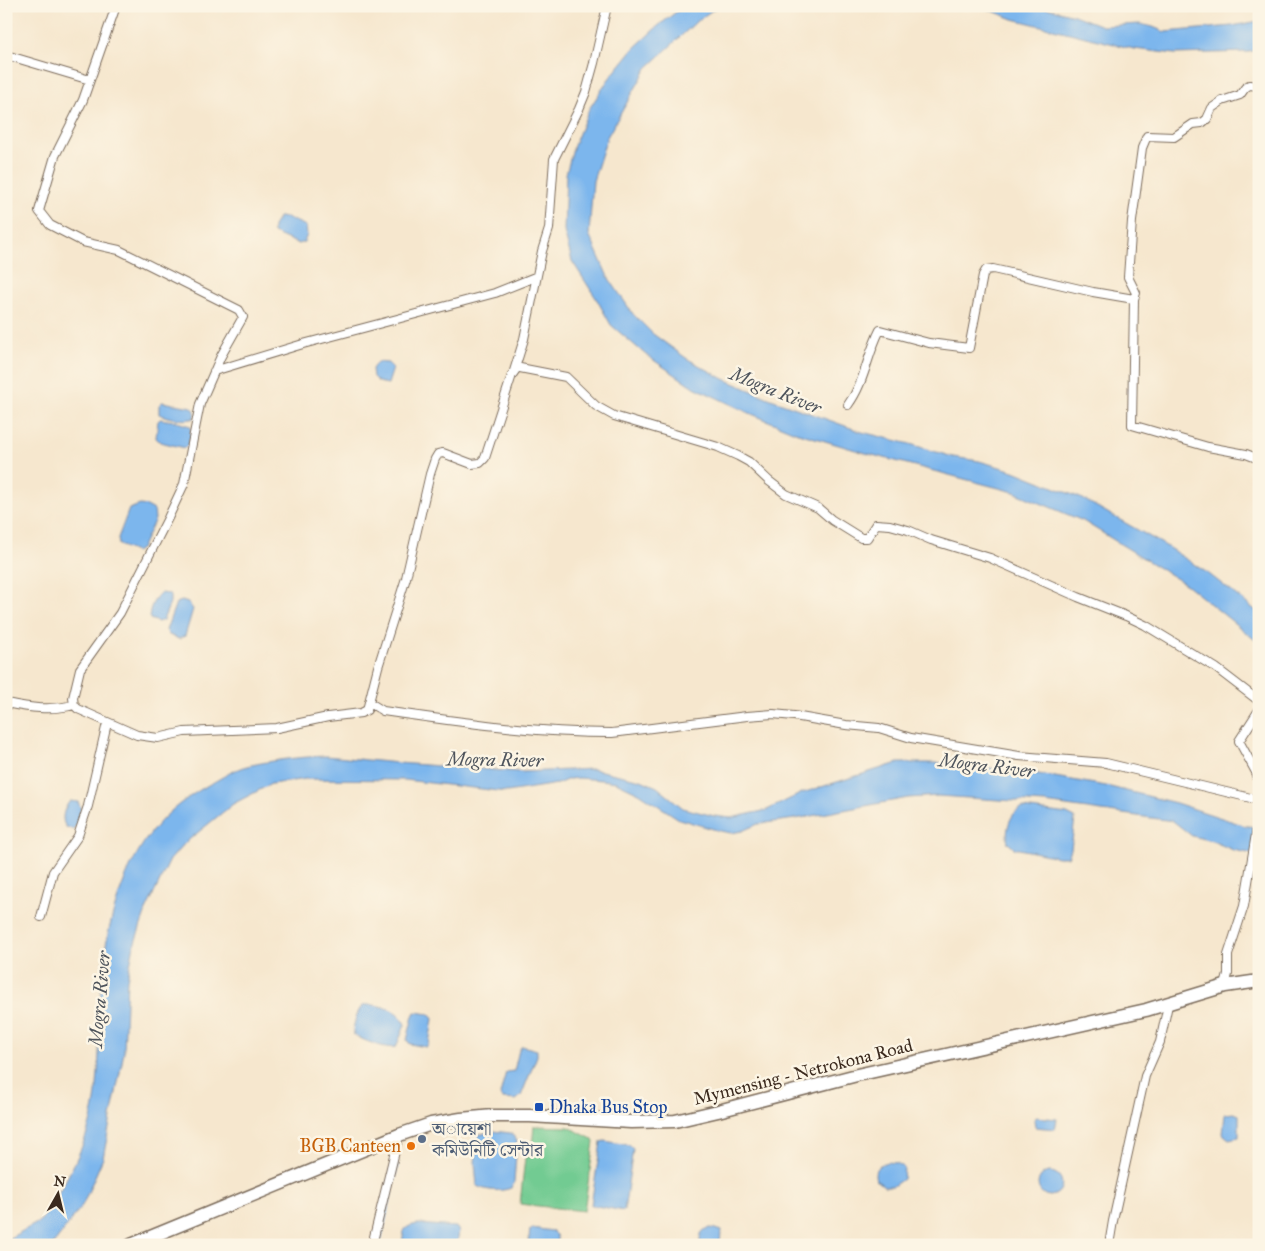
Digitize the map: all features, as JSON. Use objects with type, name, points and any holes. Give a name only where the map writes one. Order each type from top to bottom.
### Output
[{"type":"main road","name":"Mymensing - Netrokona Road","points":[[131,1245],[399,1135],[431,1124],[493,1116],[530,1116],[631,1122],[675,1120],[718,1111],[857,1075],[1168,1005],[1224,986],[1259,981]]},
{"type":"street","points":[[116,6],[84,100],[55,156],[39,211],[50,225],[83,242],[119,250],[242,312],[243,317],[214,371],[200,404],[184,484],[146,565],[120,613],[80,669],[74,690],[74,705],[83,712],[137,735],[158,738],[189,732],[277,728],[328,717],[361,713],[367,710],[378,667],[406,578],[435,459],[438,454],[443,454],[472,464],[480,463],[485,458],[524,339],[535,277],[549,229],[554,160],[586,92],[607,6]]},
{"type":"street","points":[[6,55],[90,80]]},
{"type":"street","points":[[1259,86],[1249,85],[1240,95],[1222,101],[1212,108],[1207,119],[1202,123],[1193,124],[1174,137],[1145,138],[1142,148],[1129,249],[1128,277],[1136,293],[1134,299],[1132,425],[1208,447],[1246,454],[1259,459]]},
{"type":"street","points":[[848,405],[861,383],[874,342],[880,330],[929,344],[969,348],[983,275],[986,270],[993,269],[1093,292],[1134,299]]},
{"type":"street","points":[[214,371],[303,344],[495,293],[535,277]]},
{"type":"street","points":[[514,370],[520,368],[566,377],[596,406],[614,416],[738,456],[749,462],[773,485],[786,494],[818,508],[832,520],[861,538],[867,538],[876,524],[890,525],[908,530],[931,540],[990,558],[1078,598],[1126,616],[1145,625],[1216,668],[1259,701]]},
{"type":"street","points":[[6,703],[40,709],[57,709],[74,705]]},
{"type":"street","points":[[370,703],[383,711],[491,726],[591,733],[756,715],[794,716],[846,725],[879,728],[911,738],[1019,756],[1106,763],[1259,800]]},
{"type":"street","points":[[1259,710],[1239,741],[1257,774],[1259,788]]},
{"type":"street","points":[[41,917],[53,872],[78,836],[86,814],[107,723]]},
{"type":"street","points":[[1224,986],[1228,974],[1228,955],[1244,906],[1259,816]]},
{"type":"street","points":[[1109,1245],[1145,1076],[1160,1042],[1168,1005]]},
{"type":"street","points":[[372,1245],[399,1135]]},
{"type":"green space","points":[[534,1126],[569,1127],[592,1139],[594,1142],[584,1211],[520,1204],[525,1157],[531,1157]]},
{"type":"water","points":[[684,6],[718,6],[697,21],[647,68],[607,137],[593,181],[589,234],[608,277],[633,314],[653,334],[686,358],[724,379],[771,399],[862,432],[953,457],[979,461],[1014,471],[1083,499],[1166,546],[1209,574],[1259,613],[1259,643],[1187,585],[1083,521],[1014,492],[869,454],[795,432],[692,386],[646,355],[611,325],[572,261],[564,231],[566,174],[573,148],[589,109],[608,80],[634,48]]},
{"type":"water","points":[[980,6],[1039,6],[1074,15],[1102,26],[1140,24],[1165,32],[1232,26],[1259,21],[1259,49],[1249,52],[1175,54],[1134,49],[1013,19]]},
{"type":"water","points":[[279,217],[288,218],[306,226],[307,235],[304,242],[299,244],[273,233],[273,226]]},
{"type":"water","points":[[377,362],[388,363],[393,368],[388,384],[378,382],[373,377],[372,369]]},
{"type":"water","points":[[162,402],[192,407],[195,411],[194,418],[186,420],[177,419],[159,414],[159,405]]},
{"type":"water","points":[[160,419],[190,426],[190,437],[185,448],[160,442],[156,438],[158,421]]},
{"type":"water","points":[[140,505],[154,510],[155,519],[141,549],[135,552],[119,545],[118,538],[129,509]]},
{"type":"water","points":[[160,593],[170,594],[170,603],[163,620],[158,622],[150,619],[150,612]]},
{"type":"water","points":[[182,601],[188,603],[193,609],[185,636],[179,639],[169,635],[166,630],[176,603]]},
{"type":"water","points":[[326,756],[521,772],[593,769],[641,780],[657,787],[683,808],[714,816],[731,818],[767,810],[802,793],[898,763],[942,763],[1027,772],[1106,786],[1176,803],[1246,826],[1259,827],[1259,855],[1233,850],[1212,841],[1192,836],[1173,821],[1045,803],[938,796],[908,798],[758,824],[742,831],[731,833],[679,819],[639,793],[616,782],[602,780],[569,779],[557,784],[507,792],[405,780],[306,779],[271,784],[233,804],[185,843],[170,860],[147,908],[134,945],[127,979],[124,1052],[103,1158],[83,1204],[53,1245],[6,1245],[6,1240],[43,1218],[75,1162],[92,1117],[97,1084],[101,982],[105,948],[120,893],[134,858],[166,816],[202,789],[233,771],[242,767],[267,762]]},
{"type":"water","points":[[70,801],[78,802],[81,809],[79,823],[73,829],[66,827],[63,821],[66,807]]},
{"type":"water","points":[[1023,808],[1067,814],[1075,818],[1071,849],[1068,857],[1058,857],[1014,848],[1008,843],[1009,822],[1018,810]]},
{"type":"water","points":[[363,1005],[375,1005],[394,1011],[403,1020],[405,1025],[396,1047],[392,1048],[374,1044],[353,1034],[356,1018]]},
{"type":"water","points":[[415,1012],[430,1014],[433,1019],[429,1043],[426,1047],[410,1044],[407,1040]]},
{"type":"water","points":[[522,1046],[537,1050],[537,1056],[521,1096],[516,1100],[503,1099],[500,1095],[506,1072],[514,1071],[519,1050]]},
{"type":"water","points":[[1234,1113],[1239,1115],[1239,1137],[1229,1139],[1223,1134],[1225,1114]]},
{"type":"water","points":[[1037,1117],[1057,1119],[1055,1129],[1035,1127],[1034,1119]]},
{"type":"water","points":[[493,1131],[511,1133],[517,1141],[514,1183],[511,1188],[489,1190],[477,1186],[475,1163],[478,1135]]},
{"type":"water","points":[[601,1142],[629,1145],[633,1149],[624,1211],[591,1205]]},
{"type":"water","points":[[887,1162],[897,1163],[904,1168],[903,1179],[893,1186],[884,1186],[876,1180],[875,1173],[877,1168]]},
{"type":"water","points":[[1050,1172],[1059,1175],[1062,1184],[1059,1193],[1050,1196],[1041,1193],[1038,1184],[1041,1175]]},
{"type":"water","points":[[418,1224],[456,1227],[459,1231],[457,1245],[402,1245],[406,1228]]},
{"type":"water","points":[[532,1228],[552,1231],[557,1236],[557,1245],[528,1245]]},
{"type":"water","points":[[712,1228],[721,1231],[720,1245],[700,1245],[703,1231]]},
{"type":"waterway","points":[[377,1245],[395,1166]]},
{"type":"place","name":"Dhaka Bus Stop","points":[[539,1107]]},
{"type":"place","name":"অায়েশা কমিউনিটি সেন্টার","points":[[422,1139]]},
{"type":"place","name":"BGB Canteen","points":[[411,1146]]},
{"type":"water label","name":"Mogra River","points":[[776,390]]},
{"type":"water label","name":"Mogra River","points":[[495,759]]},
{"type":"water label","name":"Mogra River","points":[[987,765]]},
{"type":"water label","name":"Mogra River","points":[[99,999]]}]
